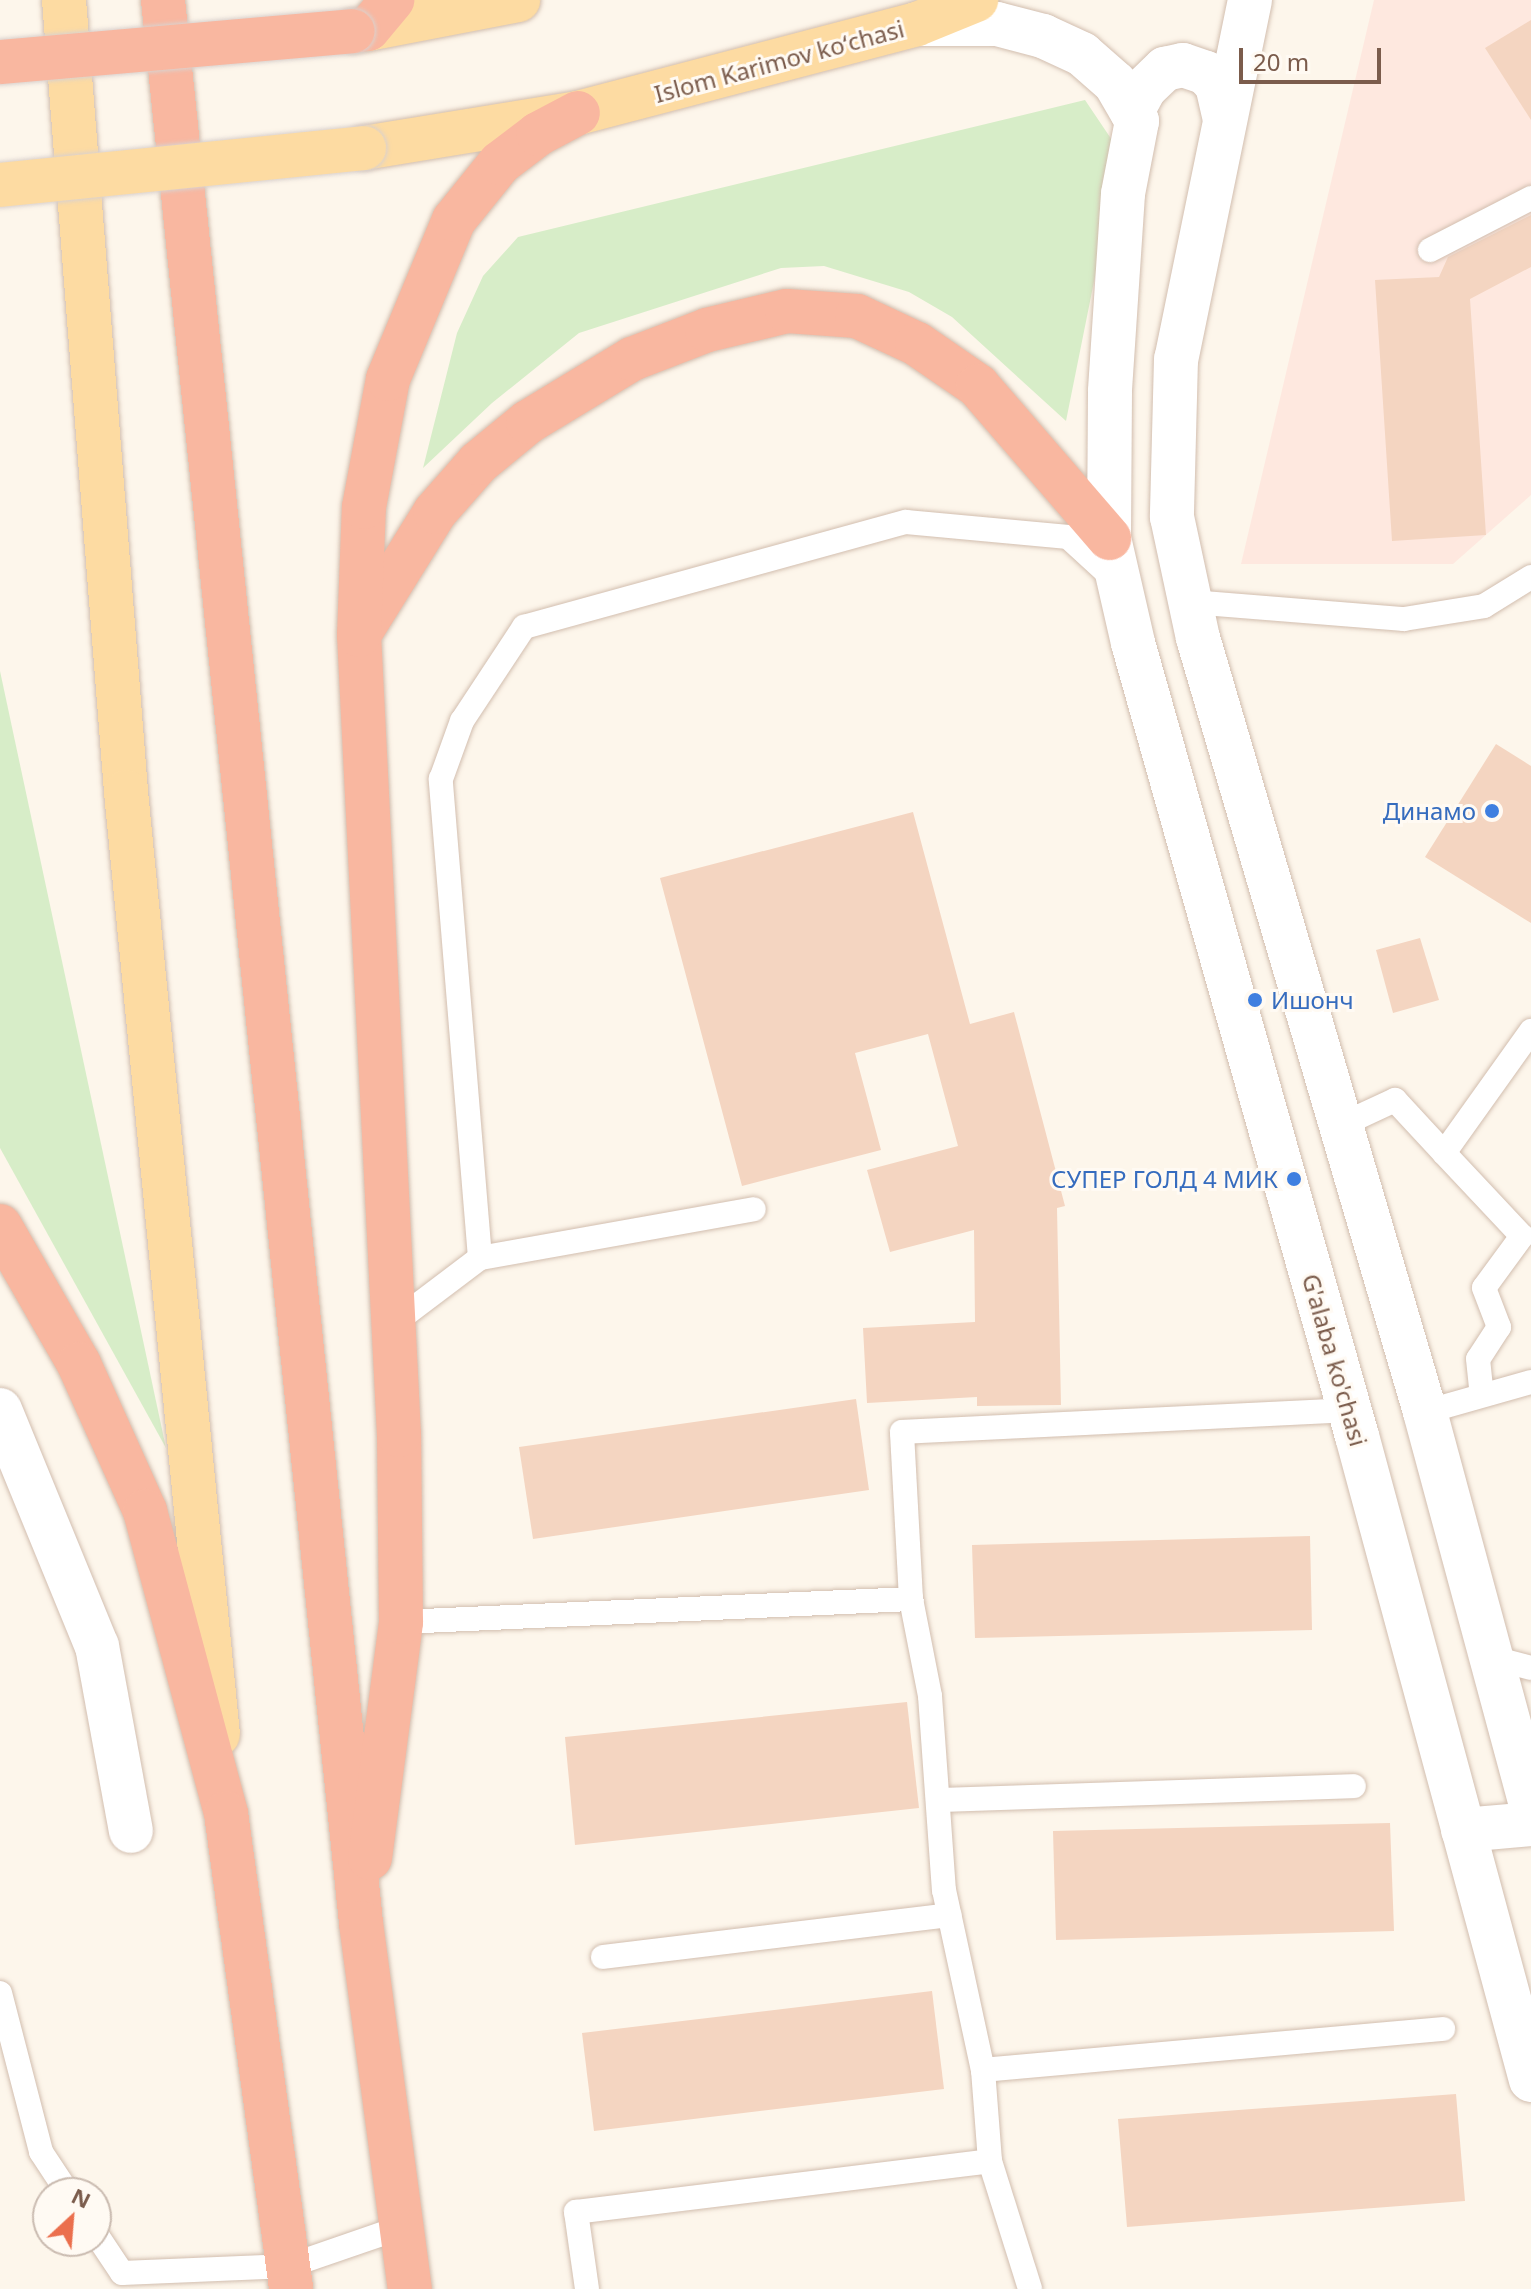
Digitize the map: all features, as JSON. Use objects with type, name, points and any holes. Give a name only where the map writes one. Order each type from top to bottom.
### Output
[{"type":"highway","points":[[163,0],[361,1923],[410,2289]]},
{"type":"highway","points":[[0,62],[371,20]]},
{"type":"highway","points":[[361,1923],[401,1622],[394,1323],[359,635],[364,507],[388,379],[403,335],[466,203],[519,147],[578,113]]},
{"type":"highway","points":[[359,635],[435,512],[478,463],[528,422],[632,359],[707,330],[787,311],[857,316],[917,344],[978,386],[1109,538]]},
{"type":"highway","points":[[0,1226],[79,1364],[145,1511],[226,1813],[290,2278]]},
{"type":"main road","points":[[64,0],[128,808],[226,1813]]},
{"type":"main road","points":[[371,20],[518,0]]},
{"type":"main road","name":"Islom Karimov koʻchasi","points":[[0,185],[364,148],[578,113],[917,24],[976,0]]},
{"type":"main road","points":[[1250,0],[1176,359],[1172,517],[1195,620],[1339,1126],[1425,1412],[1531,1805]]},
{"type":"main road","points":[[917,24],[997,24],[1043,36],[1082,54],[1115,83],[1132,112]]},
{"type":"main road","points":[[1132,112],[1145,88],[1165,69],[1183,65],[1206,73],[1217,85],[1224,115]]},
{"type":"main road","name":"G'alaba ko'chasi","points":[[1132,112],[1137,121],[1123,194],[1110,392],[1109,538],[1133,643],[1349,1410],[1531,2080]]},
{"type":"main road","points":[[0,1410],[97,1646],[131,1831]]},
{"type":"main road","points":[[1463,1830],[1531,1824]]},
{"type":"lane","points":[[1430,250],[1531,198]]},
{"type":"lane","points":[[480,1258],[441,779],[462,721],[524,627],[906,522],[1068,537],[1120,584]]},
{"type":"lane","points":[[1195,620],[1404,619],[1484,606],[1531,577]]},
{"type":"lane","points":[[1444,1153],[1531,1031]]},
{"type":"lane","points":[[1339,1126],[1395,1100],[1522,1236],[1484,1288],[1499,1327],[1478,1359],[1482,1395]]},
{"type":"lane","points":[[394,1323],[480,1258],[754,1209]]},
{"type":"lane","points":[[1425,1412],[1531,1382]]},
{"type":"lane","points":[[1030,2289],[990,2161],[983,2070],[949,1915],[930,1696],[911,1599],[902,1432],[1349,1410]]},
{"type":"lane","points":[[401,1622],[911,1599]]},
{"type":"lane","points":[[1489,1657],[1531,1668]]},
{"type":"lane","points":[[938,1800],[1354,1786]]},
{"type":"lane","points":[[603,1957],[949,1915]]},
{"type":"lane","points":[[0,1993],[41,2152],[57,2177]]},
{"type":"lane","points":[[983,2070],[1443,2029]]},
{"type":"lane","points":[[587,2289],[576,2212],[990,2161]]},
{"type":"lane","points":[[109,2257],[123,2281],[290,2278],[402,2227]]},
{"type":"shaded area","points":[[1374,0],[1531,0],[1531,495],[1453,564],[1241,564]]},
{"type":"green space","points":[[1085,100],[1120,152],[1066,421],[952,317],[909,292],[824,266],[781,268],[579,333],[492,403],[423,468],[457,333],[483,276],[518,237]]},
{"type":"green space","points":[[0,671],[166,1448],[0,1148]]},
{"type":"building","points":[[1531,20],[1531,120],[1485,48]]},
{"type":"building","points":[[1531,215],[1531,267],[1470,299],[1486,535],[1392,541],[1375,280],[1439,277],[1448,257]]},
{"type":"building","name":"Динамо","points":[[1496,744],[1531,766],[1531,923],[1425,857]]},
{"type":"building","points":[[913,812],[970,1024],[1014,1012],[1065,1206],[1057,1208],[1061,1405],[977,1406],[977,1397],[867,1403],[863,1328],[975,1322],[974,1230],[890,1252],[867,1170],[958,1146],[928,1034],[855,1053],[881,1150],[742,1186],[660,878]]},
{"type":"building","points":[[1420,938],[1439,1000],[1393,1013],[1376,950]]},
{"type":"building","points":[[856,1399],[869,1490],[533,1539],[519,1447]]},
{"type":"building","points":[[1310,1536],[1312,1630],[975,1638],[972,1545]]},
{"type":"building","points":[[907,1702],[919,1808],[575,1845],[565,1737]]},
{"type":"building","points":[[1390,1823],[1394,1931],[1056,1940],[1053,1831]]},
{"type":"building","points":[[932,1991],[944,2089],[594,2131],[582,2033]]},
{"type":"building","points":[[1456,2094],[1465,2201],[1127,2227],[1118,2119]]},
{"type":"place","name":"Динамо","points":[[1492,811]]},
{"type":"place","name":"Ишонч","points":[[1255,1000]]},
{"type":"place","name":"СУПЕР ГОЛД 4 МИК","points":[[1294,1179]]}]
